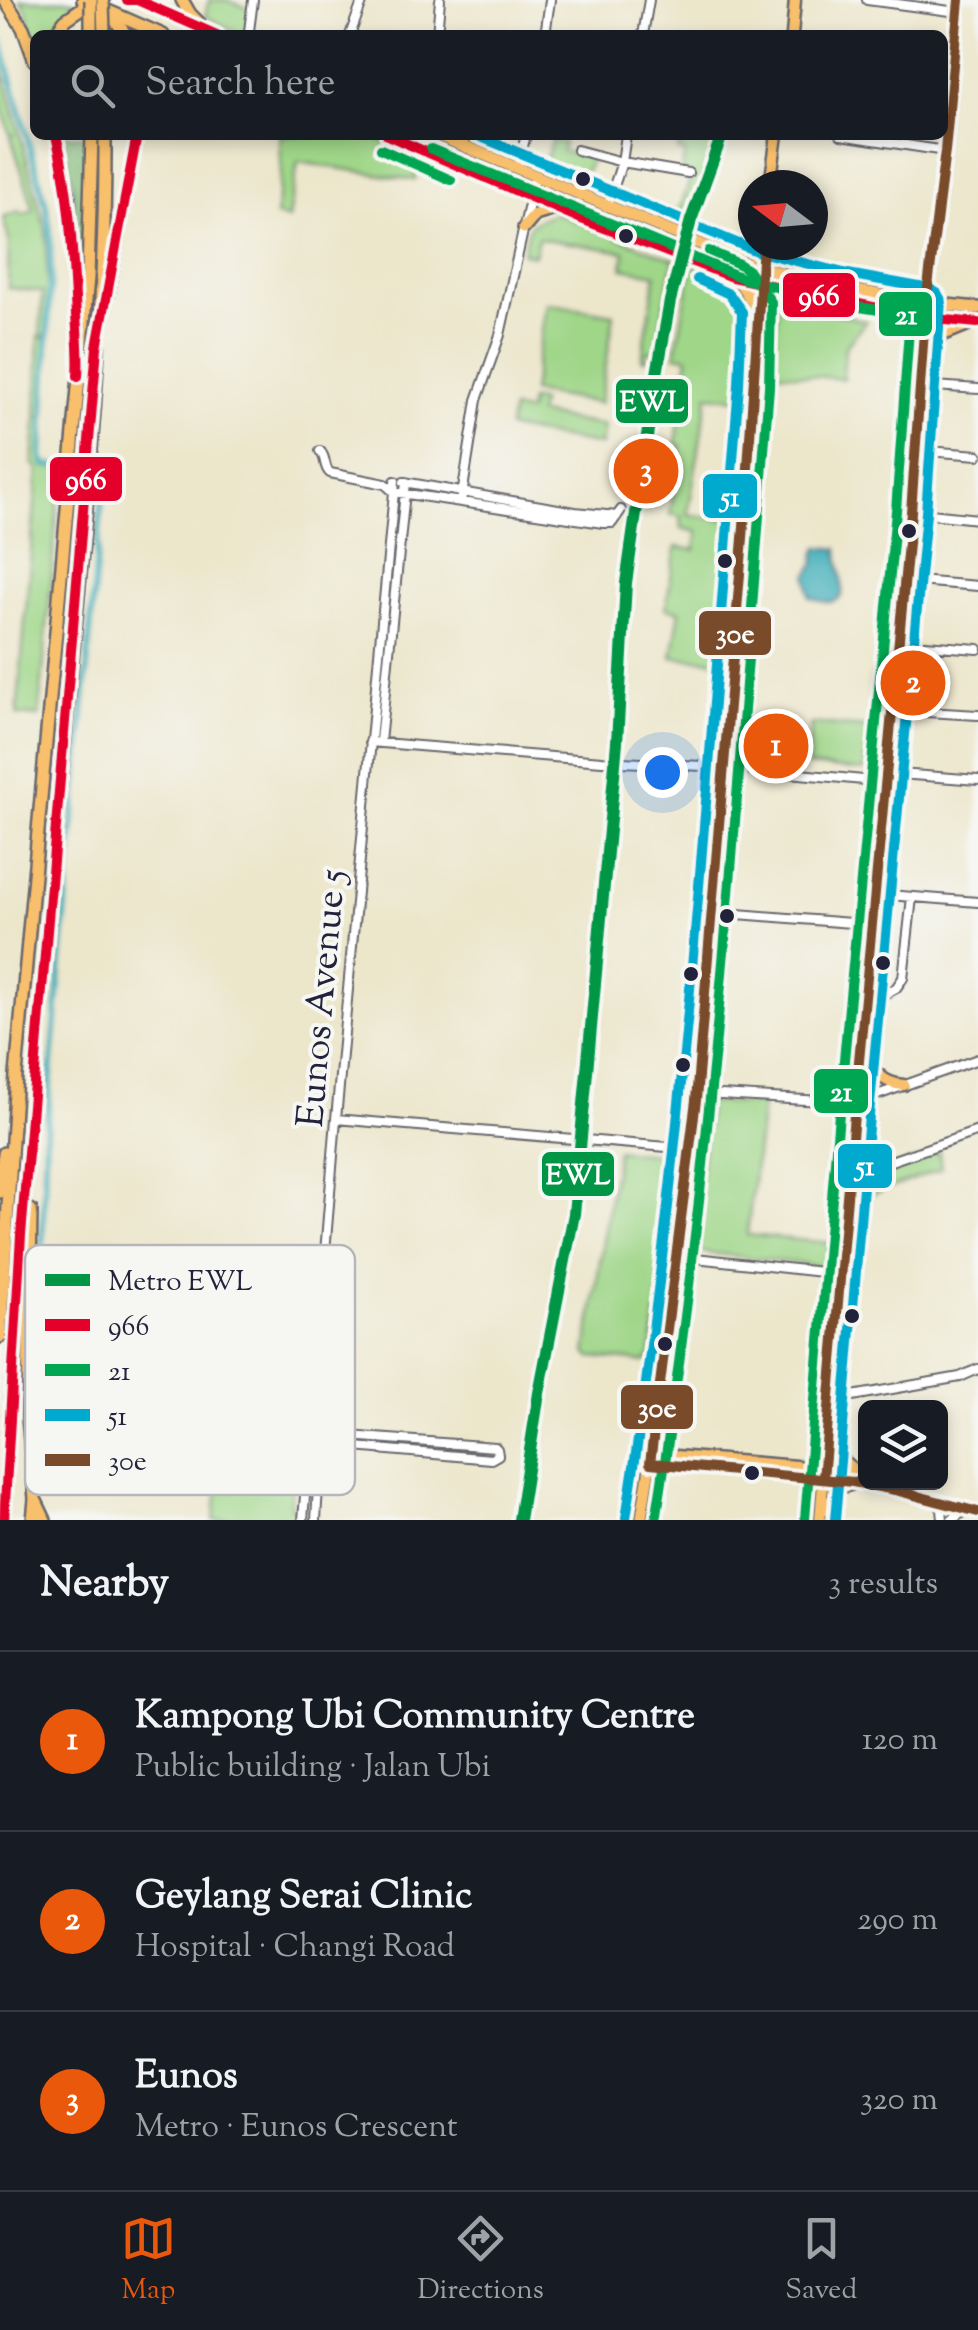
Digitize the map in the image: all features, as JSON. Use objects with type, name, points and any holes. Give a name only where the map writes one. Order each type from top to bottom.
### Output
[{"type":"highway","points":[[6,0],[30,47]]},
{"type":"highway","points":[[128,0],[207,30]]},
{"type":"highway","points":[[182,0],[190,14],[210,30]]},
{"type":"highway","points":[[97,2],[152,30]]},
{"type":"highway","points":[[58,30],[65,20],[97,2]]},
{"type":"highway","points":[[92,30],[97,2]]},
{"type":"highway","points":[[97,2],[103,30]]},
{"type":"highway","points":[[97,2],[122,30]]},
{"type":"highway","points":[[57,140],[69,197],[76,324],[81,349]]},
{"type":"highway","points":[[0,1337],[16,1075],[88,277],[92,140]]},
{"type":"highway","points":[[4,1520],[26,1182],[97,347],[106,214],[105,140]]},
{"type":"highway","points":[[97,347],[136,140]]},
{"type":"highway","points":[[399,140],[732,277],[925,318],[976,323]]},
{"type":"highway","points":[[448,140],[761,268],[926,303],[978,308]]},
{"type":"highway","points":[[472,173],[483,166],[479,154]]},
{"type":"highway","points":[[524,228],[535,215],[558,208]]},
{"type":"highway","points":[[714,251],[738,250]]},
{"type":"highway","points":[[732,277],[757,308]]},
{"type":"highway","points":[[922,352],[942,335],[976,323]]},
{"type":"highway","points":[[0,1192],[16,1075]]},
{"type":"highway","points":[[26,1182],[32,1195],[29,1245]]},
{"type":"highway","points":[[33,1520],[35,1495]]},
{"type":"highway","points":[[35,1499],[46,1520]]},
{"type":"main road","points":[[793,30],[796,0]]},
{"type":"main road","points":[[948,118],[958,6]]},
{"type":"main road","points":[[772,170],[777,140]]},
{"type":"main road","points":[[820,1518],[885,777],[905,643],[905,580],[926,303],[946,140]]},
{"type":"main road","points":[[642,1520],[696,1100],[747,494],[762,260]]},
{"type":"main road","points":[[861,1047],[881,1078],[904,1085]]},
{"type":"main road","points":[[827,1438],[838,1457],[858,1474]]},
{"type":"main road","points":[[651,1458],[858,1478]]},
{"type":"main road","points":[[820,1518],[840,1488],[858,1480]]},
{"type":"main road","points":[[901,1490],[976,1509]]},
{"type":"main road","points":[[918,1490],[976,1509]]},
{"type":"street","points":[[249,30],[253,0]]},
{"type":"street","points":[[352,30],[363,0]]},
{"type":"street","points":[[437,30],[440,0]]},
{"type":"street","points":[[546,30],[550,0]]},
{"type":"street","points":[[644,30],[649,0]]},
{"type":"street","points":[[867,0],[958,6]]},
{"type":"street","points":[[516,170],[525,140]]},
{"type":"street","points":[[607,207],[625,140]]},
{"type":"street","points":[[874,140],[945,151]]},
{"type":"street","points":[[578,150],[688,173]]},
{"type":"street","points":[[462,497],[477,400],[500,335],[535,177]]},
{"type":"street","points":[[920,385],[978,389]]},
{"type":"street","points":[[915,450],[978,455]]},
{"type":"street","points":[[320,451],[330,473],[385,484],[394,492],[405,494],[462,497]]},
{"type":"street","points":[[326,466],[333,453]]},
{"type":"street","points":[[385,484],[395,480],[406,482],[603,524],[612,523],[620,513]]},
{"type":"street","name":"Eunos Avenue 5","points":[[375,742],[395,480]]},
{"type":"street","name":"Eunos Avenue 5","points":[[325,1245],[375,742],[406,482]]},
{"type":"street","points":[[912,512],[978,519]]},
{"type":"street","points":[[905,580],[978,586]]},
{"type":"street","points":[[905,711],[905,643],[978,649]]},
{"type":"street","points":[[929,712],[936,646]]},
{"type":"street","points":[[892,710],[978,715]]},
{"type":"street","points":[[375,742],[602,761],[978,780]]},
{"type":"street","points":[[876,894],[978,902]]},
{"type":"street","points":[[878,998],[901,984],[912,897]]},
{"type":"street","points":[[712,912],[851,923],[860,922],[874,911]]},
{"type":"street","points":[[696,1100],[705,1094],[855,1103],[978,1058]]},
{"type":"street","points":[[336,1119],[691,1149]]},
{"type":"street","points":[[850,1175],[978,1132]]},
{"type":"street","points":[[677,1256],[840,1274]]},
{"type":"street","points":[[830,1400],[976,1373]]},
{"type":"street","points":[[355,1441],[494,1447],[498,1455],[491,1458],[355,1447]]},
{"type":"street","name":"Eunos Avenue 5","points":[[303,1520],[305,1495]]},
{"type":"street","points":[[316,1520],[318,1495]]},
{"type":"street","points":[[930,1499],[942,1509],[944,1520]]},
{"type":"street","points":[[952,1520],[976,1509]]},
{"type":"green space","points":[[20,0],[76,2],[53,30],[32,30]]},
{"type":"green space","points":[[209,0],[226,0],[251,9],[249,30],[232,30],[205,16]]},
{"type":"green space","points":[[0,60],[46,231],[48,290],[40,458],[44,467],[61,469],[39,717],[17,715],[38,468],[33,464],[36,418],[40,418],[36,415],[39,337],[44,338],[40,334],[43,292],[8,288],[9,240],[3,218],[34,210],[0,99]]},
{"type":"green space","points":[[63,140],[86,140],[83,251],[79,251]]},
{"type":"green space","points":[[280,140],[381,140],[417,157],[415,180],[298,162],[288,219],[276,216]]},
{"type":"green space","points":[[552,140],[564,143],[562,151],[593,155],[578,188],[541,172]]},
{"type":"green space","points":[[680,140],[718,140],[686,229],[675,224],[691,177],[681,174],[685,152],[678,151]]},
{"type":"green space","points":[[555,213],[674,259],[656,351],[648,351],[646,360],[642,359],[656,274],[623,268],[625,252],[538,238],[534,255],[523,253],[530,226]]},
{"type":"green space","points":[[692,265],[731,287],[749,316],[751,333],[749,396],[708,395],[688,514],[724,520],[738,431],[743,432],[736,527],[728,551],[730,579],[723,661],[672,657],[680,611],[666,608],[676,547],[695,550],[698,532],[681,528],[682,517],[670,514],[681,445],[676,443],[688,357],[675,355]]},
{"type":"green space","points":[[778,299],[866,321],[845,347],[843,379],[773,372]]},
{"type":"green space","points":[[546,303],[614,314],[600,403],[532,392]]},
{"type":"green space","points":[[530,400],[540,402],[538,414],[604,426],[601,445],[508,428],[512,410],[528,412]]},
{"type":"green space","points":[[811,724],[868,728],[864,771],[807,766]]},
{"type":"green space","points":[[709,1102],[762,1104],[747,1235],[830,1243],[828,1267],[691,1251]]},
{"type":"green space","points":[[617,1150],[676,1156],[651,1356],[645,1362],[591,1357],[586,1353]]},
{"type":"green space","points":[[939,1152],[941,1169],[869,1196],[868,1218],[861,1208],[868,1176]]},
{"type":"green space","points":[[217,1495],[291,1495],[290,1507],[302,1509],[300,1520],[214,1520]]},
{"type":"water","points":[[819,547],[838,549],[842,596],[834,601],[810,597],[807,576]]},
{"type":"waterway","points":[[0,38],[50,229],[42,458],[46,465],[62,467]]},
{"type":"waterway","points":[[42,1245],[46,1131],[104,476],[99,470]]},
{"type":"metro line","name":"EWL","points":[[519,1520],[574,1214],[617,742],[626,583],[652,402],[670,301],[691,220],[720,140]]},
{"type":"transit line","name":"966","points":[[127,0],[137,0],[206,30]]},
{"type":"transit line","name":"30e","points":[[948,119],[959,0]]},
{"type":"transit line","name":"966","points":[[57,140],[69,216],[78,376]]},
{"type":"transit line","name":"966","points":[[4,1520],[21,1235],[97,347],[136,140]]},
{"type":"transit line","name":"966","points":[[399,140],[579,218],[732,277],[925,318],[978,323]]},
{"type":"transit line","name":"51","points":[[488,140],[756,251],[930,289],[941,300],[926,513],[835,1520]]},
{"type":"transit line","name":"30e","points":[[823,1479],[911,512],[926,303],[946,140]]},
{"type":"transit line","name":"21","points":[[381,149],[451,180]]},
{"type":"transit line","name":"21","points":[[431,149],[745,279],[841,304],[910,315],[896,511],[805,1519]]},
{"type":"transit line","name":"21","points":[[656,1520],[695,1238],[710,1096],[769,387],[771,302],[749,271],[709,251]]},
{"type":"transit line","name":"30e","points":[[762,260],[696,1100],[650,1463],[853,1482],[978,1512]]},
{"type":"transit line","name":"51","points":[[626,1518],[665,1236],[680,1094],[739,385],[742,312],[729,294],[697,279]]},
{"type":"place","name":"Eunos","points":[[646,471]]},
{"type":"place","name":"Geylang Serai Clinic","points":[[913,683]]},
{"type":"place","name":"Kampong Ubi Community Centre","points":[[776,746]]}]
